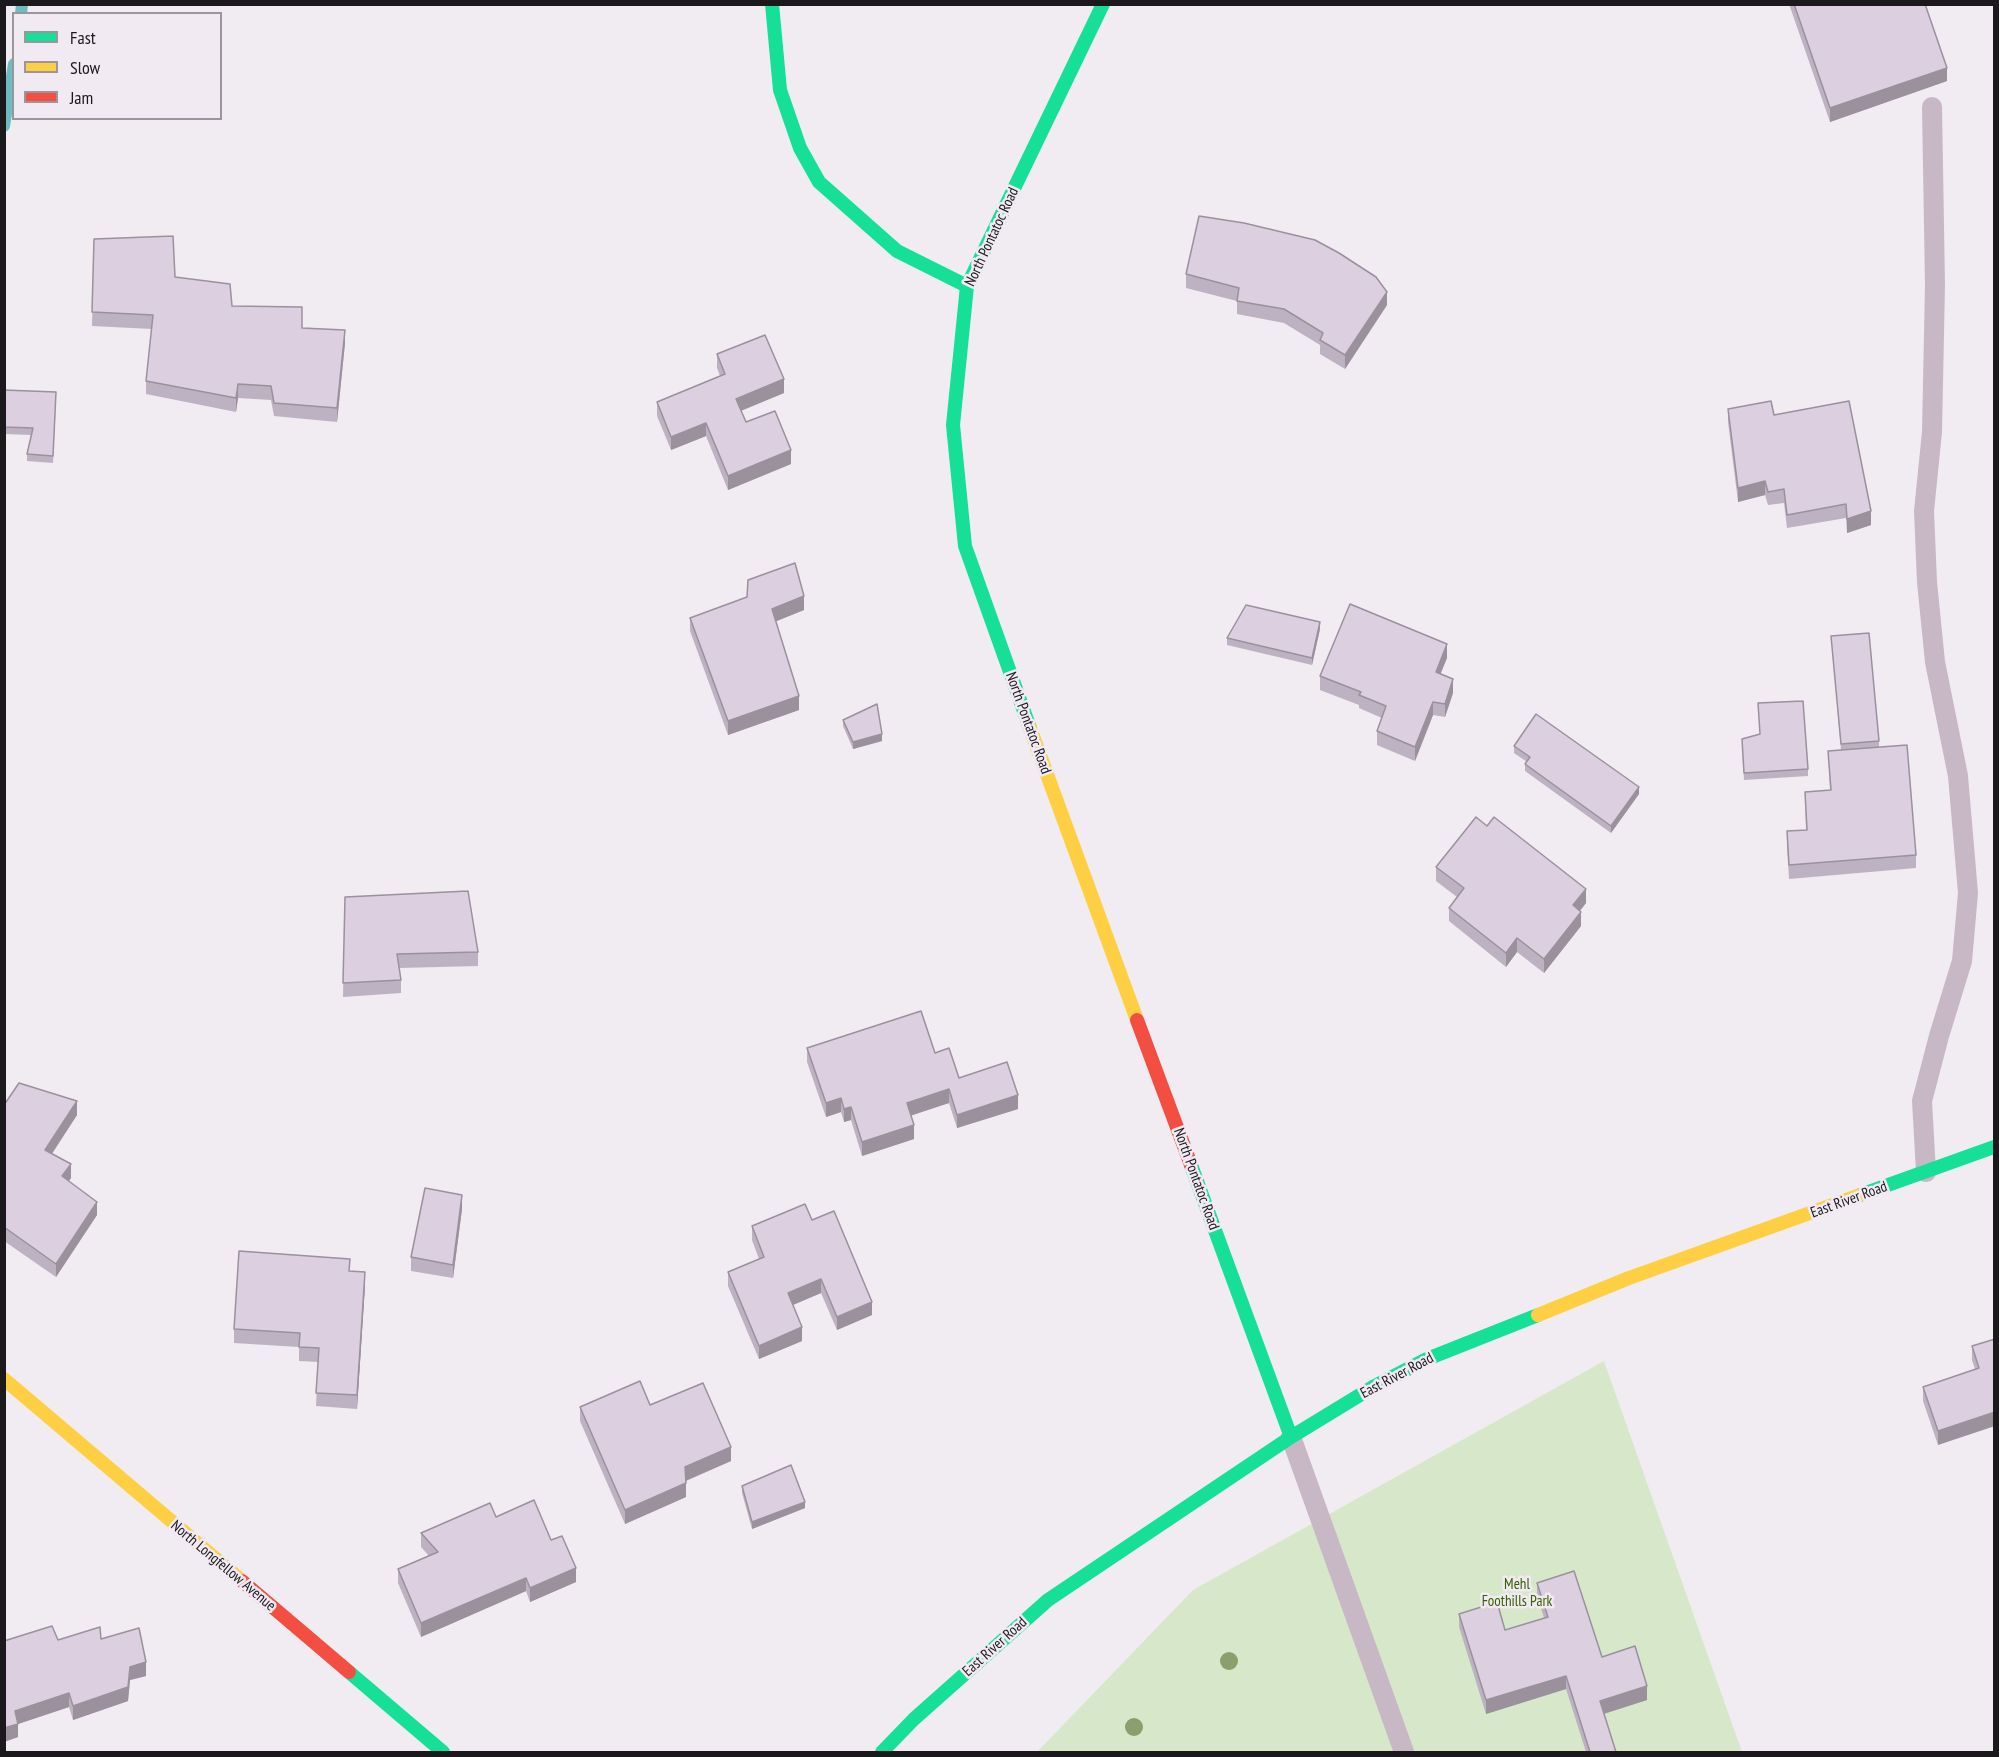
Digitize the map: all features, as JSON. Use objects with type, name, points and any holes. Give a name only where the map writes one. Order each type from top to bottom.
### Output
[{"type":"street","points":[[772,4],[780,90],[800,148],[819,182],[897,251],[967,286]]},
{"type":"street","name":"North Pontatoc Road","points":[[1103,4],[967,286],[953,425],[965,546],[1064,822],[1291,1437]]},
{"type":"street","name":"East River Road","points":[[882,1752],[914,1719],[1048,1600],[1291,1437],[1373,1388],[1427,1359],[1629,1278],[1995,1147]]},
{"type":"street","name":"North Longfellow Avenue","points":[[4,1379],[442,1752]]},
{"type":"lane","points":[[1926,1172],[1922,1101],[1962,961],[1968,892],[1958,776],[1935,662],[1926,570],[1924,511],[1932,432],[1935,285],[1932,107]]},
{"type":"lane","points":[[1291,1437],[1404,1752]]},
{"type":"green space","name":"Mehl Foothills Park","points":[[1604,1361],[1742,1752],[1037,1752],[1193,1590]]},
{"type":"building","points":[[1794,4],[1925,4],[1947,68],[1830,108]]},
{"type":"building","points":[[1199,216],[1244,223],[1315,240],[1376,277],[1387,292],[1345,355],[1320,340],[1323,333],[1284,309],[1237,301],[1239,288],[1186,274]]},
{"type":"building","points":[[173,236],[175,277],[230,284],[232,306],[302,307],[302,328],[345,330],[337,408],[274,403],[271,386],[238,384],[236,398],[146,381],[153,315],[92,312],[94,239]]},
{"type":"building","points":[[765,335],[784,379],[736,399],[746,422],[775,411],[791,450],[728,476],[706,423],[671,437],[657,402],[725,374],[717,354]]},
{"type":"building","points":[[4,390],[56,392],[53,456],[27,454],[33,428],[4,427]]},
{"type":"building","points":[[1771,401],[1774,415],[1849,401],[1871,511],[1847,519],[1846,504],[1787,515],[1784,489],[1768,492],[1765,481],[1738,488],[1728,409]]},
{"type":"building","points":[[795,563],[804,596],[772,609],[799,696],[728,721],[690,618],[747,597],[748,580]]},
{"type":"building","points":[[1350,604],[1447,644],[1436,672],[1453,679],[1445,704],[1433,702],[1415,747],[1377,731],[1386,706],[1359,695],[1361,692],[1320,676]]},
{"type":"building","points":[[1246,605],[1320,622],[1312,658],[1227,638]]},
{"type":"building","points":[[1869,633],[1879,741],[1841,744],[1831,636]]},
{"type":"building","points":[[1803,701],[1808,769],[1744,773],[1742,739],[1760,734],[1758,703]]},
{"type":"building","points":[[877,704],[882,734],[853,742],[843,720]]},
{"type":"building","points":[[1536,714],[1639,787],[1611,826],[1525,764],[1530,757],[1514,746]]},
{"type":"building","points":[[1907,745],[1916,855],[1789,865],[1787,831],[1807,830],[1805,792],[1831,790],[1828,751]]},
{"type":"building","points":[[1476,817],[1487,826],[1494,817],[1586,889],[1573,905],[1581,912],[1544,959],[1517,938],[1506,953],[1449,908],[1464,888],[1436,867]]},
{"type":"building","points":[[468,891],[478,952],[397,954],[401,980],[343,983],[345,897]]},
{"type":"building","points":[[921,1011],[935,1053],[949,1048],[959,1078],[1007,1062],[1018,1095],[957,1115],[949,1089],[907,1103],[914,1125],[862,1142],[851,1107],[844,1109],[841,1098],[826,1103],[807,1048]]},
{"type":"building","points":[[19,1083],[77,1101],[45,1150],[71,1164],[62,1176],[97,1202],[56,1264],[4,1227],[4,1105]]},
{"type":"building","points":[[425,1188],[462,1195],[453,1265],[411,1257]]},
{"type":"building","points":[[805,1204],[812,1220],[834,1211],[872,1302],[837,1317],[821,1279],[788,1293],[802,1327],[759,1346],[728,1272],[764,1257],[752,1226]]},
{"type":"building","points":[[239,1251],[350,1259],[349,1271],[365,1272],[357,1395],[316,1393],[319,1348],[299,1347],[300,1333],[234,1329]]},
{"type":"building","points":[[1995,1339],[1995,1412],[1938,1431],[1923,1387],[1979,1368],[1972,1346]]},
{"type":"building","points":[[640,1381],[650,1405],[703,1383],[731,1447],[685,1467],[686,1483],[625,1510],[580,1407]]},
{"type":"building","points":[[791,1465],[805,1502],[752,1522],[742,1486]]},
{"type":"building","points":[[534,1500],[551,1540],[562,1536],[576,1568],[530,1588],[526,1578],[421,1623],[398,1569],[438,1552],[421,1533],[490,1503],[496,1517]]},
{"type":"building","points":[[1574,1571],[1602,1657],[1635,1646],[1647,1686],[1600,1701],[1616,1752],[1590,1752],[1566,1676],[1486,1700],[1459,1614],[1497,1602],[1505,1630],[1548,1617],[1537,1583]]},
{"type":"building","points":[[52,1626],[58,1640],[100,1627],[101,1639],[139,1628],[146,1662],[130,1667],[128,1687],[73,1706],[69,1693],[15,1711],[18,1724],[4,1728],[4,1641]]},
{"type":"waterway","points":[[21,12],[22,4]]},
{"type":"waterway","points":[[4,126],[12,76]]},
{"type":"traffic: fast","points":[[772,4],[780,90],[800,148],[819,182],[897,251],[967,286]]},
{"type":"traffic: fast","points":[[1030,728],[965,546],[953,425],[967,286],[1103,4]]},
{"type":"traffic: fast","points":[[1860,1195],[1994,1147]]},
{"type":"traffic: fast","points":[[1191,1165],[1291,1437]]},
{"type":"traffic: fast","points":[[882,1752],[914,1719],[1048,1600],[1291,1437],[1373,1387],[1427,1359],[1538,1315]]},
{"type":"traffic: fast","points":[[349,1672],[443,1752]]},
{"type":"traffic: slow","points":[[1030,728],[1137,1020]]},
{"type":"traffic: slow","points":[[1538,1315],[1629,1278],[1860,1195]]},
{"type":"traffic: slow","points":[[4,1379],[242,1581]]},
{"type":"traffic: jam","points":[[1137,1020],[1191,1165]]},
{"type":"traffic: jam","points":[[242,1581],[349,1672]]}]
